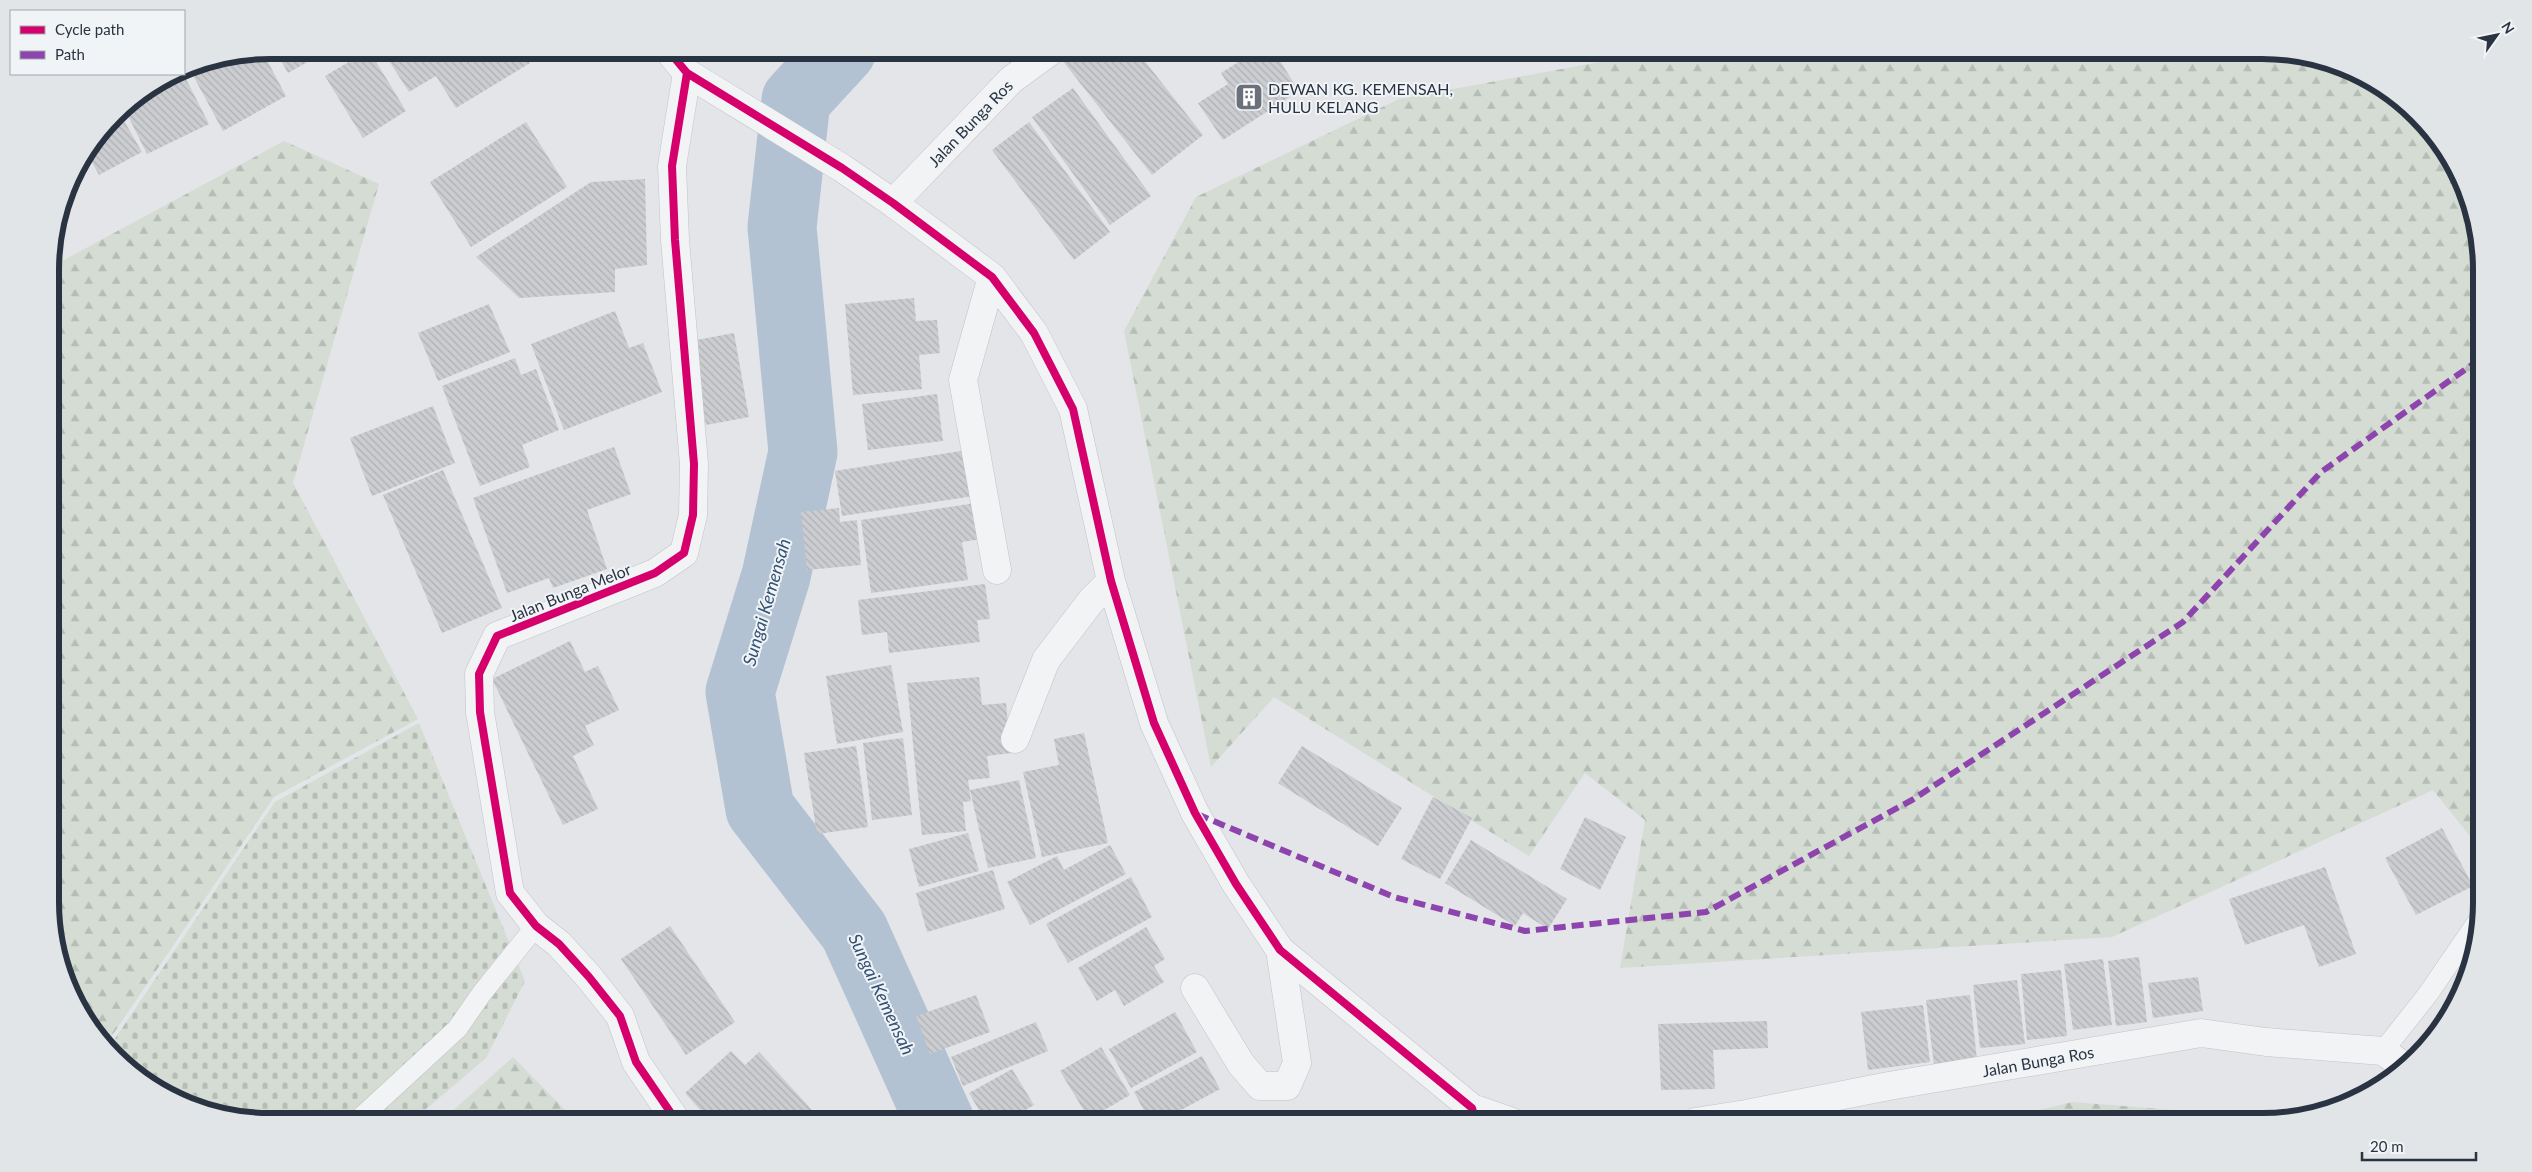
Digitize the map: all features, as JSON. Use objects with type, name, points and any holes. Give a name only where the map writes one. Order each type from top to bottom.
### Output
[{"type":"street","points":[[675,59],[687,73],[842,168],[894,203],[992,278],[1034,333],[1073,409],[1111,581],[1154,723],[1195,813],[1236,884],[1280,950],[1472,1113]]},
{"type":"street","name":"Jalan Bunga Ros","points":[[894,203],[1011,80],[1040,59]]},
{"type":"street","name":"Jalan Bunga Melor","points":[[671,1113],[636,1062],[620,1016],[559,944],[536,926],[510,893],[480,712],[479,674],[498,636],[655,572],[684,553],[693,515],[694,464],[675,240],[672,166],[687,73]]},
{"type":"street","points":[[992,278],[963,380],[997,570]]},
{"type":"street","points":[[1015,739],[1046,660],[1091,601],[1111,581]]},
{"type":"street","points":[[1195,988],[1241,1064],[1260,1086],[1287,1086],[1297,1063],[1280,950]]},
{"type":"street","name":"Jalan Bunga Ros","points":[[1751,1113],[1888,1086],[2201,1033],[2266,1042],[2383,1051]]},
{"type":"street","points":[[2383,1051],[2399,1063]]},
{"type":"lane","points":[[366,1113],[457,1029],[482,993],[536,926]]},
{"type":"lane","points":[[2383,1051],[2428,994],[2471,932]]},
{"type":"green space","points":[[1006,59],[1016,59],[1010,64]]},
{"type":"green space","points":[[1615,59],[2276,59],[2330,70],[2356,80],[2380,94],[2401,111],[2430,141],[2452,176],[2466,215],[2473,256],[2473,840],[2433,790],[2112,937],[1620,968],[1645,820],[1585,773],[1529,856],[1274,697],[1211,767],[1124,331],[1196,197],[1399,99]]},
{"type":"green space","points":[[284,141],[379,184],[293,483],[418,719],[274,797],[110,1039],[94,1020],[80,996],[66,957],[59,916],[59,263]]},
{"type":"green space","points":[[419,723],[525,981],[486,1058],[422,1113],[256,1113],[215,1106],[176,1092],[152,1078],[112,1042],[275,802]]},
{"type":"green space","points":[[513,1057],[568,1113],[450,1113]]},
{"type":"green space","points":[[2072,1102],[2212,1113],[2027,1113]]},
{"type":"building","points":[[266,59],[286,96],[223,131],[192,74],[229,63]]},
{"type":"building","points":[[280,59],[313,59],[288,73]]},
{"type":"building","points":[[354,59],[374,59],[406,111],[363,138],[325,76]]},
{"type":"building","points":[[388,59],[528,59],[530,63],[456,108],[436,76],[409,92]]},
{"type":"building","points":[[1143,59],[1203,135],[1152,175],[1062,60]]},
{"type":"building","name":"DEWAN KG. KEMENSAH, HULU KELANG","points":[[1243,59],[1259,59],[1261,62],[1266,59],[1279,59],[1299,91],[1223,140],[1198,103],[1228,84],[1221,73]]},
{"type":"building","points":[[185,77],[209,124],[147,154],[127,115],[152,94]]},
{"type":"building","points":[[1073,88],[1151,196],[1110,225],[1032,117]]},
{"type":"building","points":[[123,119],[142,152],[99,175],[90,159],[102,141]]},
{"type":"building","points":[[526,122],[567,187],[471,247],[430,182]]},
{"type":"building","points":[[1029,122],[1110,232],[1074,260],[992,150]]},
{"type":"building","points":[[645,179],[647,265],[615,269],[615,292],[519,298],[476,257],[591,182]]},
{"type":"building","points":[[914,298],[916,321],[937,320],[940,353],[919,355],[922,389],[853,395],[845,304]]},
{"type":"building","points":[[489,304],[510,352],[438,381],[418,333]]},
{"type":"building","points":[[615,311],[629,348],[643,343],[662,392],[564,430],[531,344]]},
{"type":"building","points":[[734,333],[749,417],[706,425],[691,341]]},
{"type":"building","points":[[515,358],[521,375],[536,369],[559,430],[522,445],[530,467],[480,486],[442,386]]},
{"type":"building","points":[[937,394],[943,441],[868,450],[862,404]]},
{"type":"building","points":[[433,406],[455,463],[372,496],[350,438]]},
{"type":"building","points":[[614,447],[631,494],[587,510],[607,569],[553,588],[549,578],[507,593],[473,498]]},
{"type":"building","points":[[967,450],[974,496],[842,516],[835,471]]},
{"type":"building","points":[[443,470],[502,608],[442,633],[383,495]]},
{"type":"building","points":[[976,503],[982,539],[962,542],[968,580],[871,593],[861,520]]},
{"type":"building","points":[[839,508],[840,522],[857,520],[861,565],[807,570],[801,512]]},
{"type":"building","points":[[985,584],[990,619],[977,620],[980,642],[889,653],[887,632],[862,635],[858,600]]},
{"type":"building","points":[[570,641],[585,672],[598,666],[619,710],[585,726],[594,745],[573,756],[598,809],[563,825],[492,679]]},
{"type":"building","points":[[891,665],[903,732],[837,744],[826,676]]},
{"type":"building","points":[[979,677],[982,705],[1006,703],[1011,753],[987,756],[990,778],[968,780],[971,801],[963,802],[966,831],[922,835],[907,683]]},
{"type":"building","points":[[1084,733],[1108,843],[1042,857],[1023,772],[1059,765],[1054,739]]},
{"type":"building","points":[[903,738],[912,815],[872,820],[863,743]]},
{"type":"building","points":[[856,746],[868,827],[817,834],[804,753]]},
{"type":"building","points":[[1302,746],[1402,808],[1378,846],[1278,783]]},
{"type":"building","points":[[1019,780],[1036,858],[988,868],[970,790]]},
{"type":"building","points":[[1433,797],[1472,818],[1440,879],[1401,859]]},
{"type":"building","points":[[1585,817],[1626,837],[1600,890],[1560,869]]},
{"type":"building","points":[[2442,828],[2473,886],[2416,915],[2385,858]]},
{"type":"building","points":[[968,833],[979,871],[919,887],[909,849]]},
{"type":"building","points":[[1471,840],[1567,899],[1548,929],[1523,913],[1515,926],[1445,883]]},
{"type":"building","points":[[1110,845],[1126,874],[1030,925],[1007,882],[1057,856],[1064,870]]},
{"type":"building","points":[[2325,867],[2356,954],[2319,967],[2304,925],[2245,945],[2229,899]]},
{"type":"building","points":[[993,870],[1005,909],[927,932],[916,893]]},
{"type":"building","points":[[1131,877],[1152,917],[1068,963],[1046,924]]},
{"type":"building","points":[[670,926],[735,1022],[686,1055],[621,959]]},
{"type":"building","points":[[1146,927],[1165,959],[1154,966],[1164,982],[1124,1006],[1115,990],[1097,1001],[1078,968]]},
{"type":"building","points":[[2139,957],[2147,1022],[2116,1026],[2108,961]]},
{"type":"building","points":[[2103,959],[2112,1025],[2073,1030],[2064,964]]},
{"type":"building","points":[[2061,970],[2067,1036],[2027,1040],[2021,974]]},
{"type":"building","points":[[2198,977],[2203,1011],[2153,1018],[2148,983]]},
{"type":"building","points":[[2017,980],[2025,1044],[1980,1048],[1973,985]]},
{"type":"building","points":[[976,995],[990,1032],[930,1054],[916,1016]]},
{"type":"building","points":[[1970,995],[1977,1060],[1934,1065],[1926,1000]]},
{"type":"building","points":[[1923,1005],[1930,1062],[1868,1070],[1861,1012]]},
{"type":"building","points":[[1175,1012],[1197,1052],[1131,1088],[1109,1049]]},
{"type":"building","points":[[1767,1021],[1768,1048],[1713,1050],[1715,1089],[1661,1090],[1658,1024]]},
{"type":"building","points":[[1036,1022],[1048,1051],[963,1086],[951,1057]]},
{"type":"building","points":[[1101,1047],[1130,1095],[1099,1113],[1085,1113],[1060,1071]]},
{"type":"building","points":[[731,1051],[745,1065],[759,1052],[815,1113],[703,1113],[685,1093]]},
{"type":"building","points":[[1202,1056],[1220,1089],[1176,1113],[1145,1113],[1134,1092]]},
{"type":"building","points":[[1012,1069],[1034,1105],[1020,1113],[981,1113],[969,1093]]},
{"type":"waterway","name":"Sungai Kemensah","points":[[834,59],[796,100],[782,227],[803,452],[776,576],[740,692],[760,809],[854,931],[936,1113]]},
{"type":"marked path","points":[[1197,814],[1394,897],[1525,931],[1706,912],[1912,800],[2183,622],[2321,472],[2473,364]]},
{"type":"cycle path","points":[[675,59],[687,73],[842,168],[893,203],[992,277],[1034,333],[1073,409],[1111,581],[1154,723],[1195,813],[1236,884],[1280,950],[1472,1108],[1473,1113]]},
{"type":"cycle path","points":[[671,1113],[636,1062],[620,1016],[589,977],[559,944],[536,926],[510,893],[480,712],[479,674],[497,636],[655,573],[684,553],[693,515],[694,464],[675,240],[672,166],[687,73]]},
{"type":"place","name":"DEWAN KG. KEMENSAH, HULU KELANG","points":[[1249,97]]}]
